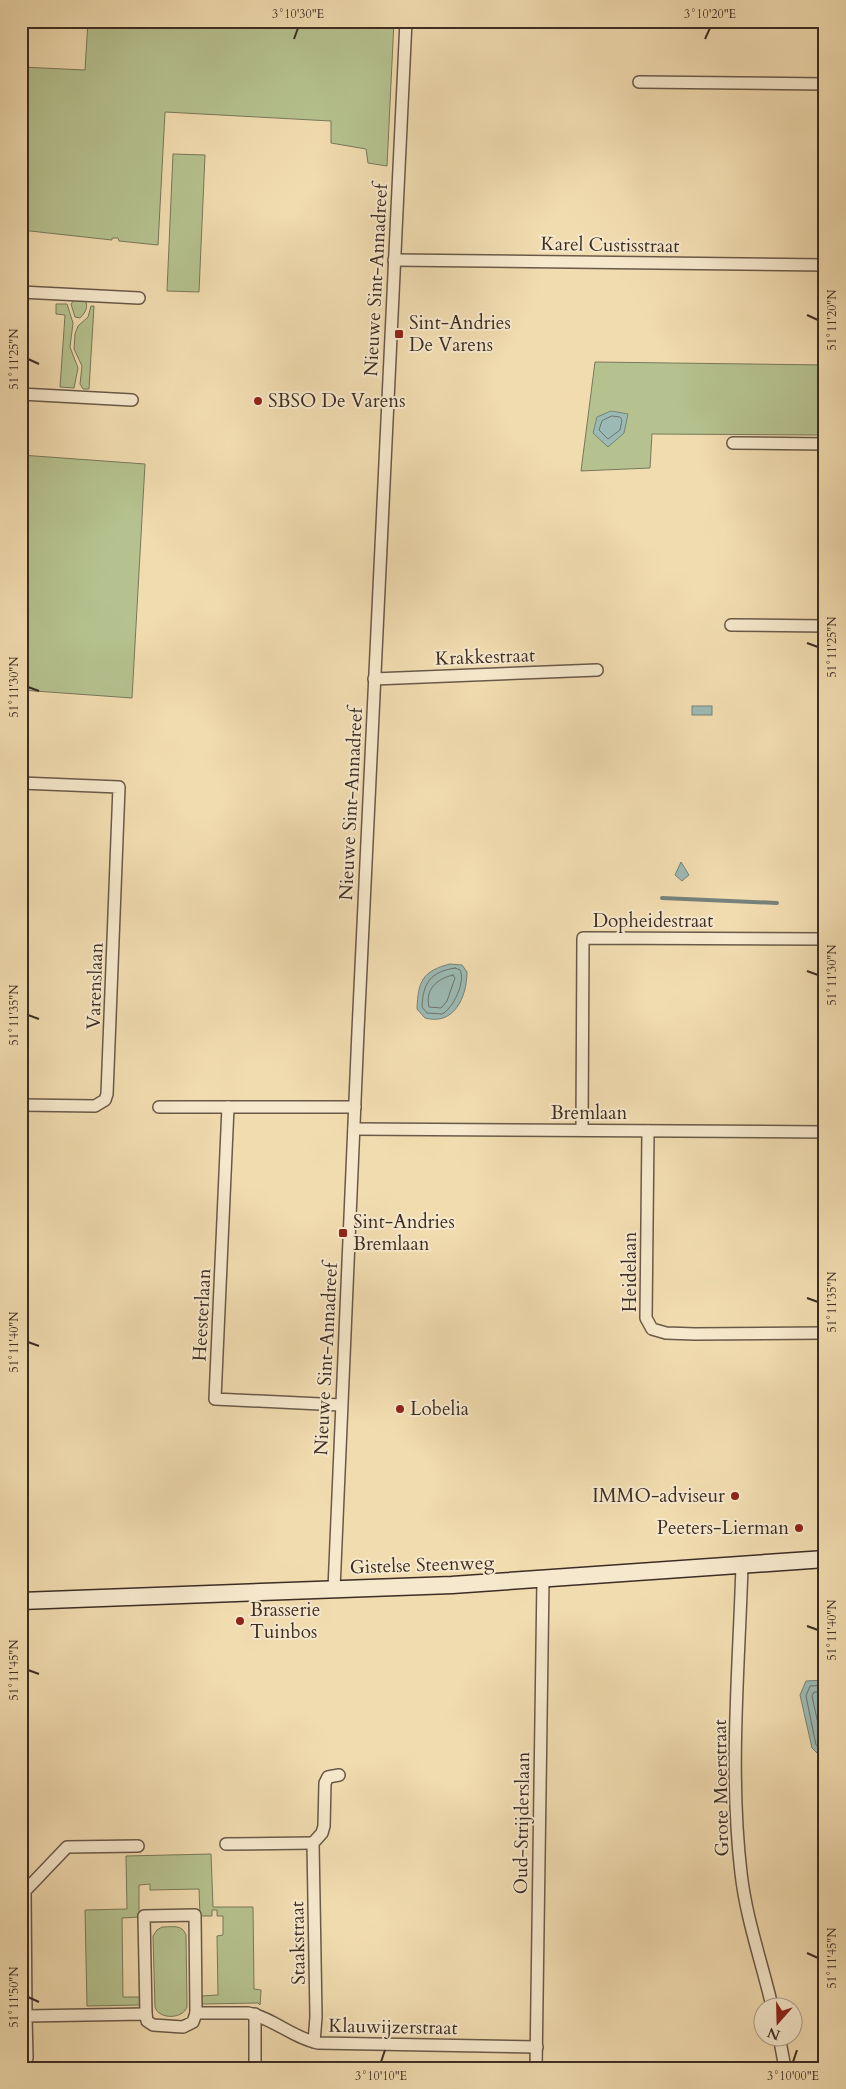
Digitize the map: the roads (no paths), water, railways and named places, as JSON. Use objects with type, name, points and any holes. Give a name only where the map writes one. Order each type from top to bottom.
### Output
[{"type":"main road","name":"Gistelse Steenweg","points":[[21,1601],[452,1586],[825,1558]]},
{"type":"street","name":"Nieuwe Sint-Annadreef","points":[[334,1589],[374,679],[406,21]]},
{"type":"street","points":[[639,82],[825,84]]},
{"type":"street","name":"Karel Custisstraat","points":[[394,260],[825,266]]},
{"type":"street","points":[[21,292],[139,298]]},
{"type":"street","points":[[21,394],[132,400]]},
{"type":"street","points":[[733,443],[825,444]]},
{"type":"street","points":[[731,625],[825,626]]},
{"type":"street","name":"Krakkestraat","points":[[374,679],[598,670]]},
{"type":"street","name":"Varenslaan","points":[[21,783],[119,787],[107,1094],[105,1100],[96,1106],[21,1105]]},
{"type":"street","name":"Dopheidestraat","points":[[582,1130],[583,938],[825,939]]},
{"type":"street","points":[[159,1107],[355,1107]]},
{"type":"street","name":"Heesterlaan","points":[[228,1107],[215,1399],[341,1405]]},
{"type":"street","name":"Bremlaan","points":[[354,1129],[825,1132]]},
{"type":"street","name":"Heidelaan","points":[[648,1131],[646,1318],[652,1329],[666,1333],[695,1334],[825,1333]]},
{"type":"street","name":"Grote Moerstraat","points":[[742,1565],[736,1777],[741,1872],[744,1894],[770,1996]]},
{"type":"street","name":"Oud-Strijderslaan","points":[[536,2068],[543,1579]]},
{"type":"street","name":"Staakstraat","points":[[314,2042],[316,2017],[313,1843],[322,1833],[324,1826],[325,1783],[328,1777],[339,1775]]},
{"type":"street","points":[[226,1844],[313,1843]]},
{"type":"street","points":[[22,2068],[27,2058],[24,1890],[67,1847],[138,1846]]},
{"type":"street","points":[[195,1915],[196,2014],[193,2022],[183,2027],[152,2025],[147,2021],[144,1916],[195,1915]]},
{"type":"street","points":[[26,2016],[146,2014]]},
{"type":"street","name":"Klauwijzerstraat","points":[[196,2014],[255,2014],[314,2042],[537,2047]]},
{"type":"street","points":[[255,2014],[255,2068]]},
{"type":"street","points":[[781,2046],[785,2068]]},
{"type":"water","points":[[611,411],[628,414],[624,433],[608,447],[593,433],[597,417]]},
{"type":"water","points":[[692,706],[712,706],[712,715],[692,715]]},
{"type":"water","points":[[681,862],[689,875],[682,881],[675,875]]},
{"type":"water","points":[[450,964],[462,965],[467,972],[465,991],[461,1000],[451,1014],[444,1018],[425,1018],[417,1009],[420,985],[423,979],[433,970]]},
{"type":"water","points":[[825,1680],[825,1758],[812,1748],[800,1695],[806,1681]]},
{"type":"waterway","points":[[662,898],[777,903]]},
{"type":"place","name":"Sint-Andries De Varens","points":[[399,334]]},
{"type":"place","name":"SBSO De Varens","points":[[258,401]]},
{"type":"place","name":"Sint-Andries Bremlaan","points":[[343,1233]]},
{"type":"place","name":"Lobelia","points":[[400,1409]]},
{"type":"place","name":"IMMO-adviseur","points":[[735,1496]]},
{"type":"place","name":"Peeters-Lierman","points":[[799,1528]]},
{"type":"place","name":"Brasserie Tuinbos","points":[[240,1621]]}]
